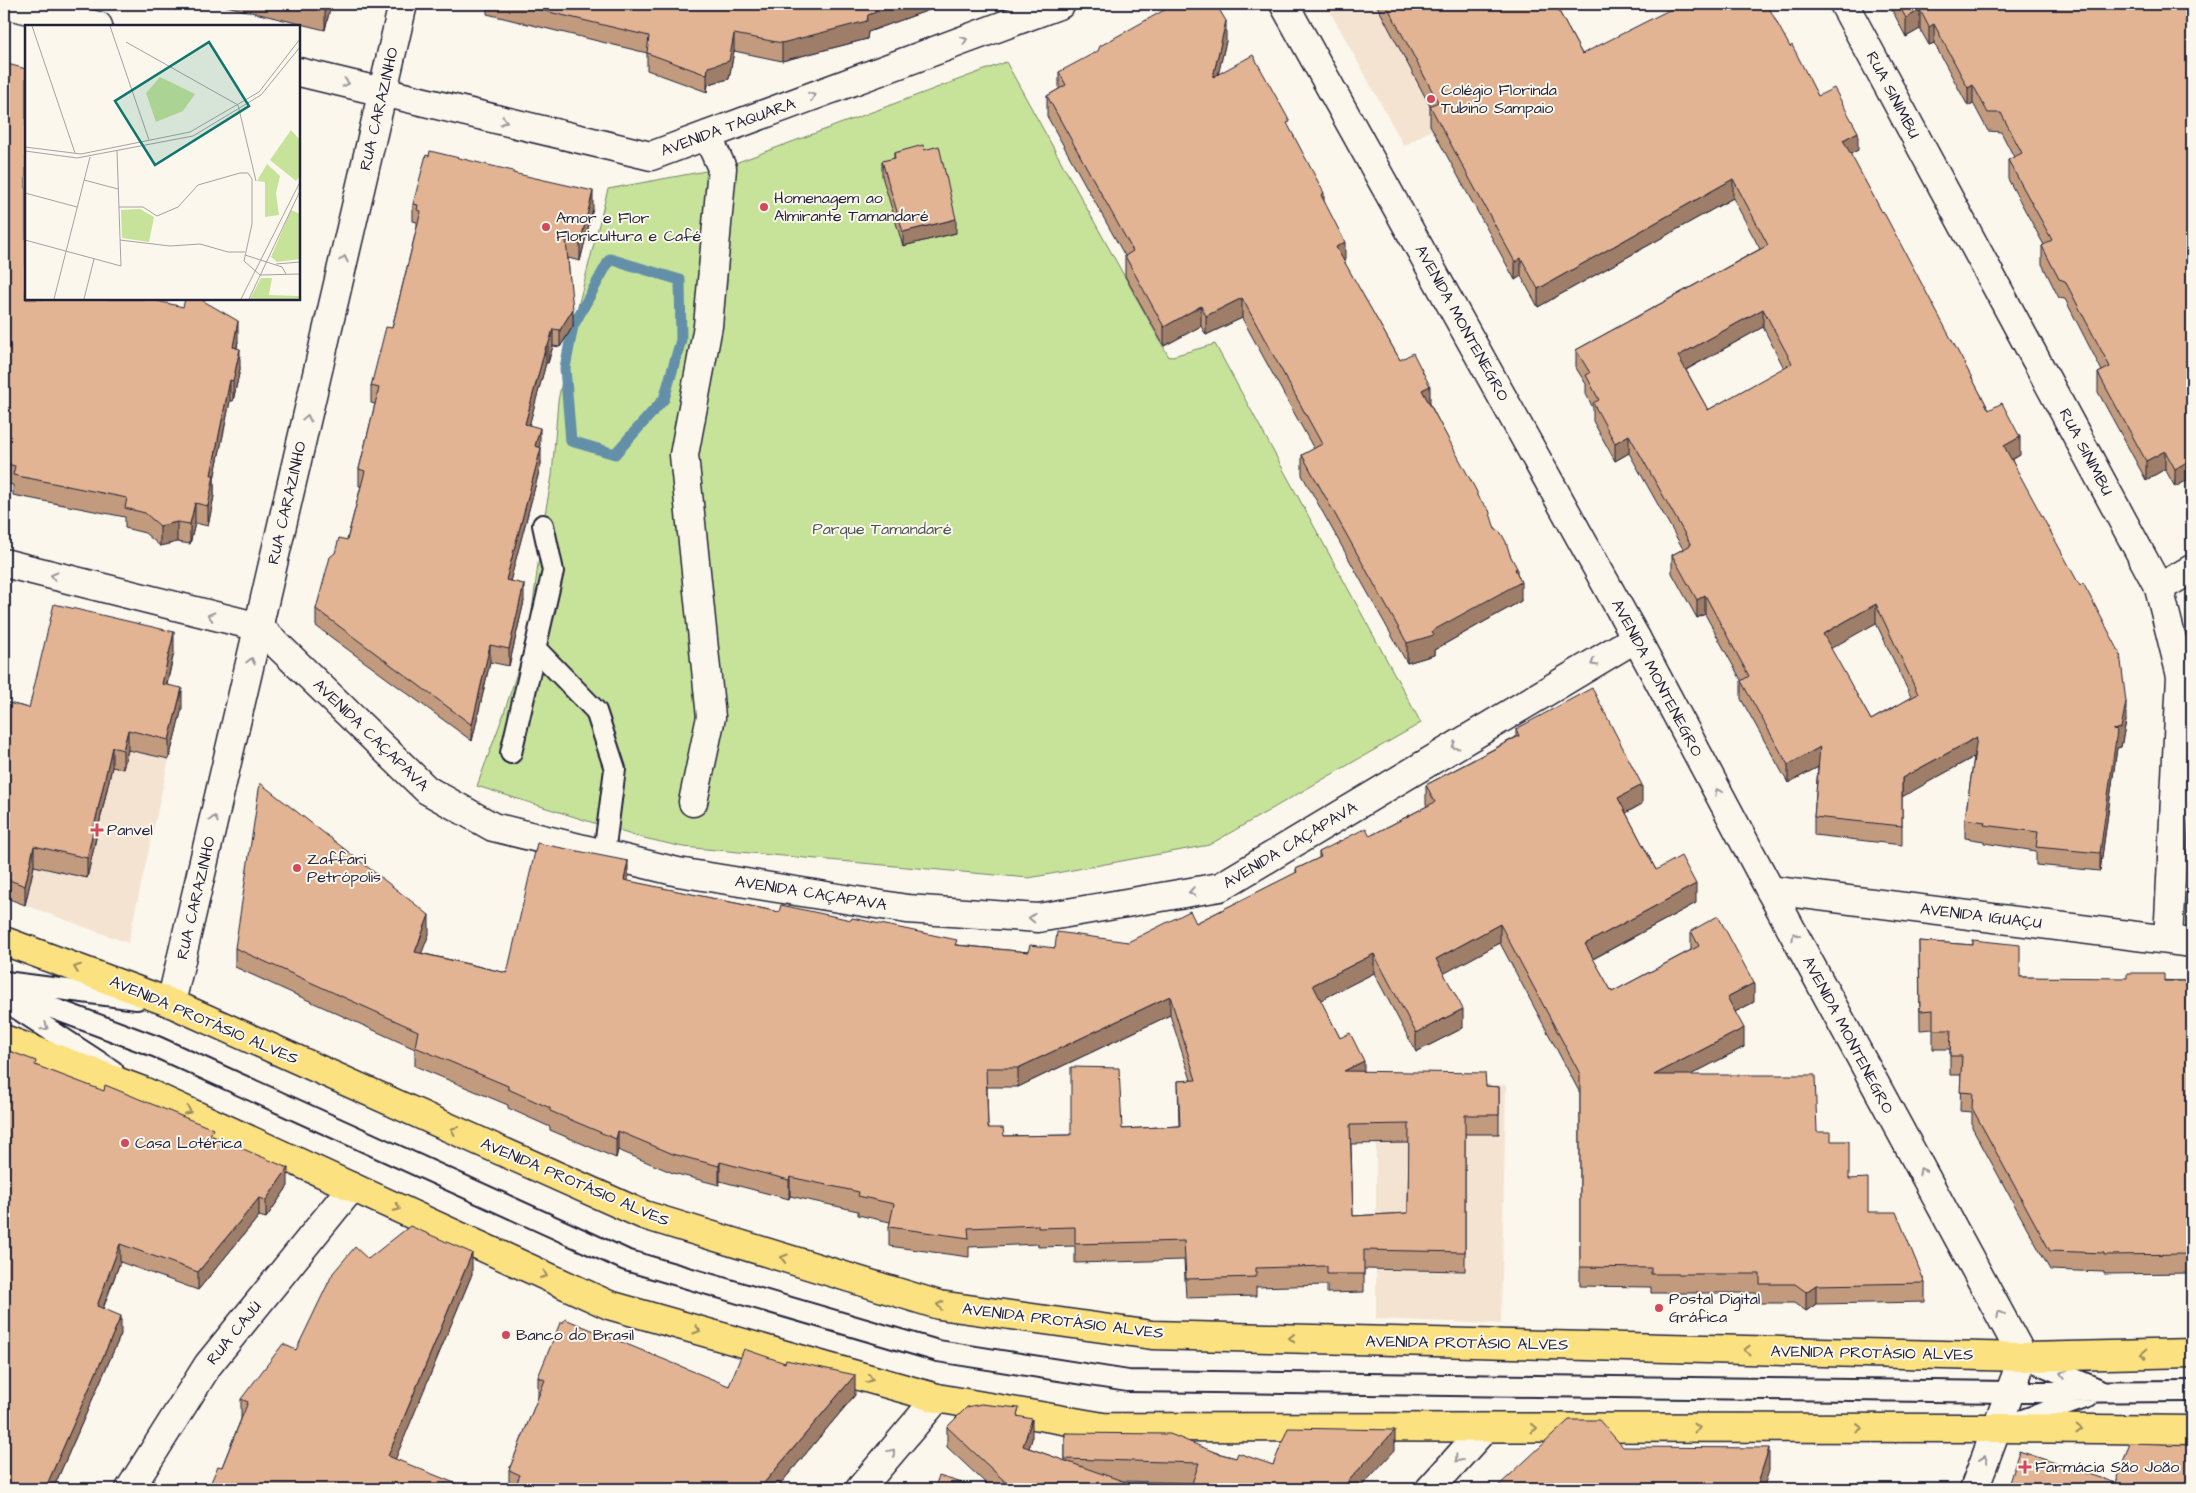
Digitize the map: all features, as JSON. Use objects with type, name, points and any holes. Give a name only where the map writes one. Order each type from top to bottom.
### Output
[{"type":"main road","name":"AVENIDA PROTÁSIO ALVES","points":[[4,941],[171,1003],[644,1215],[939,1305],[1152,1335],[2023,1356],[2192,1353]]},
{"type":"main road","points":[[4,1039],[143,1091],[609,1305],[937,1398],[1103,1427],[2192,1430]]},
{"type":"street","points":[[4,4],[94,25]]},
{"type":"street","name":"RUA CARAZINHO","points":[[171,1003],[403,4]]},
{"type":"street","name":"AVENIDA TAQUARA","points":[[300,72],[651,156],[1061,4]]},
{"type":"street","name":"AVENIDA MONTENEGRO","points":[[1284,4],[1636,638],[1770,890],[2023,1356]]},
{"type":"street","name":"RUA SINIMBU","points":[[1844,4],[2159,588],[2180,676],[2180,941]]},
{"type":"street","points":[[693,802],[711,717],[684,455],[708,326],[722,168],[707,135]]},
{"type":"street","name":"AVENIDA CAÇAPAVA","points":[[4,563],[259,628],[427,790],[493,827],[678,872],[907,909],[1038,918],[1220,887],[1636,638]]},
{"type":"street","points":[[2159,588],[2192,569]]},
{"type":"street","name":"AVENIDA IGUAÇU","points":[[1770,890],[2180,941]]},
{"type":"street","name":"RUA CAJÚ","points":[[130,1489],[208,1365],[352,1187]]},
{"type":"street","points":[[1974,1489],[2023,1356]]},
{"type":"street","points":[[860,1489],[937,1398]]},
{"type":"street","points":[[1430,1489],[1485,1428]]},
{"type":"lane","points":[[511,753],[552,571],[543,525]]},
{"type":"lane","points":[[536,648],[596,711],[615,769],[604,854]]},
{"type":"lane","points":[[4,982],[171,1003]]},
{"type":"lane","points":[[4,990],[157,1047],[626,1260],[938,1352],[1128,1381],[2009,1392],[2192,1391]]},
{"type":"lane","points":[[4,1000],[143,1091]]},
{"type":"lane","points":[[2023,1356],[2104,1392]]},
{"type":"lane","points":[[1998,1428],[2104,1392]]},
{"type":"shaded area","name":"Colégio Florinda Tubino Sampaio","points":[[1326,4],[1538,4],[1563,52],[1404,146]]},
{"type":"shaded area","name":"Panvel","points":[[62,736],[169,759],[128,943],[25,905]]},
{"type":"shaded area","points":[[1376,1081],[1506,1085],[1501,1324],[1376,1319]]},
{"type":"green space","name":"Parque Tamandaré","points":[[1006,62],[1169,357],[1215,344],[1421,723],[1209,845],[1029,878],[683,847],[635,836],[477,786],[504,713],[529,635],[543,525],[552,476],[558,401],[573,326],[608,189],[722,168]]},
{"type":"building","points":[[295,4],[327,4],[325,11]]},
{"type":"building","points":[[516,4],[898,4],[868,15],[867,21],[782,43],[734,34],[729,61],[708,67],[707,75],[647,53],[649,36]]},
{"type":"building","points":[[1175,4],[1216,4],[1226,21],[1213,77],[1253,55],[1290,122],[1287,123],[1324,193],[1321,195],[1345,242],[1336,247],[1400,360],[1413,353],[1430,386],[1422,390],[1477,492],[1477,496],[1489,510],[1495,529],[1501,533],[1517,568],[1515,569],[1521,582],[1432,631],[1434,635],[1407,643],[1302,455],[1322,444],[1242,298],[1206,316],[1201,306],[1164,327],[1125,256],[1133,251],[1047,96],[1066,85],[1059,72],[1098,51],[1100,46]]},
{"type":"building","points":[[1386,4],[1555,4],[1582,54],[1681,4],[1767,4],[1790,47],[1792,45],[1818,96],[1834,88],[1858,132],[1843,140],[1989,410],[2002,403],[2020,437],[2004,446],[2080,586],[2083,583],[2120,653],[2126,702],[2121,728],[2113,730],[2117,731],[2100,853],[2036,847],[2038,832],[1984,825],[1985,822],[1965,819],[1977,737],[1902,778],[1902,826],[1814,817],[1820,747],[1788,765],[1741,681],[1749,676],[1705,595],[1697,600],[1672,555],[1691,545],[1629,435],[1615,443],[1593,403],[1599,400],[1586,375],[1590,373],[1576,350],[1768,245],[1733,179],[1538,289],[1521,258],[1515,262],[1430,106],[1438,102]],"holes":[[[1763,309],[1792,363],[1708,410],[1678,356]],[[1876,604],[1918,694],[1871,720],[1823,634]]]},
{"type":"building","points":[[1898,4],[2192,4],[2192,459],[2175,469],[2165,451],[2146,461],[2098,373],[2110,367],[2065,281],[2059,279],[2042,246],[2052,240],[2008,160],[2022,153],[2001,113],[1988,113],[1973,85],[1968,88],[1934,24],[1929,27],[1920,10],[1906,18]]},
{"type":"building","points":[[4,63],[25,69],[25,300],[153,300],[183,307],[185,300],[202,300],[238,321],[233,347],[240,349],[233,381],[230,380],[211,475],[214,475],[208,506],[195,503],[190,524],[177,522],[160,526],[145,513],[125,508],[127,498],[13,475],[15,466],[4,463]]},
{"type":"building","points":[[923,145],[924,150],[939,146],[956,219],[903,232],[882,161],[895,158],[894,153]]},
{"type":"building","points":[[430,151],[513,171],[513,173],[593,191],[580,244],[566,241],[573,309],[560,330],[553,329],[548,346],[546,346],[525,424],[540,428],[535,446],[541,448],[506,580],[524,584],[509,649],[490,645],[472,725],[316,609],[330,557],[335,553],[339,538],[347,540],[365,471],[359,469],[379,388],[371,386],[386,327],[392,328],[421,211],[417,210],[418,205],[413,204],[426,155],[429,156]]},
{"type":"building","points":[[54,604],[174,632],[162,684],[182,688],[169,740],[128,730],[123,750],[112,747],[87,858],[34,846],[25,886],[4,878],[4,702],[29,708]]},
{"type":"building","points":[[1592,688],[1642,785],[1618,798],[1656,870],[1681,856],[1696,884],[1585,944],[1612,992],[1699,946],[1691,931],[1718,916],[1754,983],[1727,997],[1744,1028],[1654,1075],[1815,1075],[1817,1132],[1831,1132],[1831,1141],[1849,1141],[1849,1179],[1868,1178],[1868,1212],[1896,1212],[1925,1283],[1816,1285],[1806,1292],[1795,1284],[1760,1284],[1760,1274],[1651,1274],[1651,1268],[1580,1267],[1580,1074],[1500,924],[1436,959],[1463,1009],[1416,1033],[1374,954],[1313,985],[1340,1038],[1350,1033],[1364,1061],[1344,1071],[1485,1073],[1486,1086],[1499,1087],[1499,1115],[1465,1115],[1465,1252],[1364,1250],[1364,1274],[1327,1274],[1327,1266],[1256,1268],[1256,1277],[1186,1279],[1184,1241],[1075,1244],[1075,1227],[1038,1228],[1038,1225],[968,1228],[969,1238],[889,1227],[894,1204],[858,1196],[859,1192],[790,1177],[789,1180],[720,1162],[719,1166],[673,1154],[618,1131],[616,1139],[550,1111],[550,1108],[508,1089],[508,1086],[415,1047],[418,1031],[235,948],[260,783],[429,915],[415,952],[507,973],[537,843],[628,861],[624,880],[779,912],[781,905],[851,920],[852,918],[957,940],[955,945],[1028,952],[1030,945],[1055,948],[1057,932],[1128,942],[1190,911],[1196,923],[1297,872],[1296,869],[1321,857],[1319,852],[1366,828],[1370,836],[1435,802],[1426,785],[1519,736],[1516,729]],"holes":[[[1170,996],[1196,1080],[1178,1081],[1180,1126],[1122,1129],[1119,1068],[1071,1067],[1071,1135],[1004,1136],[1003,1128],[988,1128],[986,1068],[1018,1068]],[[1409,1124],[1408,1213],[1353,1216],[1350,1125]]]},
{"type":"building","points":[[1973,940],[2020,945],[2020,977],[2127,978],[2127,973],[2164,973],[2164,981],[2192,981],[2192,1254],[2104,1255],[2104,1253],[2050,1251],[1972,1108],[1973,1093],[1960,1092],[1962,1056],[1950,1056],[1951,1030],[1933,1030],[1933,1010],[1920,1011],[1919,941],[1973,945]]},
{"type":"building","points":[[4,1049],[36,1061],[35,1065],[104,1091],[105,1085],[213,1129],[210,1135],[288,1168],[266,1200],[259,1198],[198,1272],[120,1244],[97,1306],[121,1316],[45,1489],[4,1489]]},
{"type":"building","points":[[410,1226],[472,1253],[388,1456],[457,1484],[455,1489],[208,1489],[218,1466],[222,1467],[248,1402],[241,1399],[283,1344],[296,1350],[333,1273],[355,1247],[368,1259]]},
{"type":"building","points":[[565,1319],[729,1386],[744,1349],[785,1363],[786,1360],[855,1375],[759,1489],[514,1489],[520,1475],[509,1470],[545,1380],[538,1377],[560,1323],[563,1323]]},
{"type":"building","points":[[981,1404],[1019,1408],[1017,1416],[1032,1419],[1023,1446],[1131,1484],[1129,1489],[1013,1489],[947,1427],[967,1407]]},
{"type":"building","points":[[1569,1420],[1599,1420],[1623,1447],[1769,1448],[1756,1489],[1495,1489]]},
{"type":"building","points":[[1288,1428],[1395,1430],[1341,1489],[1190,1489],[1199,1463],[1065,1459],[1065,1433],[1170,1434],[1217,1453],[1236,1458],[1238,1453],[1273,1465]]},
{"type":"building","points":[[2130,1443],[2192,1446],[2192,1489],[2007,1489],[2019,1451],[2116,1483]]},
{"type":"building","points":[[939,1476],[982,1489],[934,1489]]},
{"type":"waterway","points":[[610,259],[680,280],[681,340],[664,399],[615,454],[571,441],[565,368],[573,326],[610,259]]},
{"type":"place","name":"Colégio Florinda Tubino Sampaio","points":[[1431,99]]},
{"type":"place","name":"Homenagem ao Almirante Tamandaré","points":[[764,207]]},
{"type":"place","name":"Amor e Flor Floricultura e Café","points":[[546,227]]},
{"type":"place","name":"Panvel","points":[[97,830]]},
{"type":"place","name":"Zaffari Petrópolis","points":[[297,868]]},
{"type":"place","name":"Casa Lotérica","points":[[125,1143]]},
{"type":"place","name":"Postal Digital Gráfica","points":[[1659,1308]]},
{"type":"place","name":"Banco do Brasil","points":[[506,1335]]},
{"type":"place","name":"Farmácia São João","points":[[2025,1467]]}]
